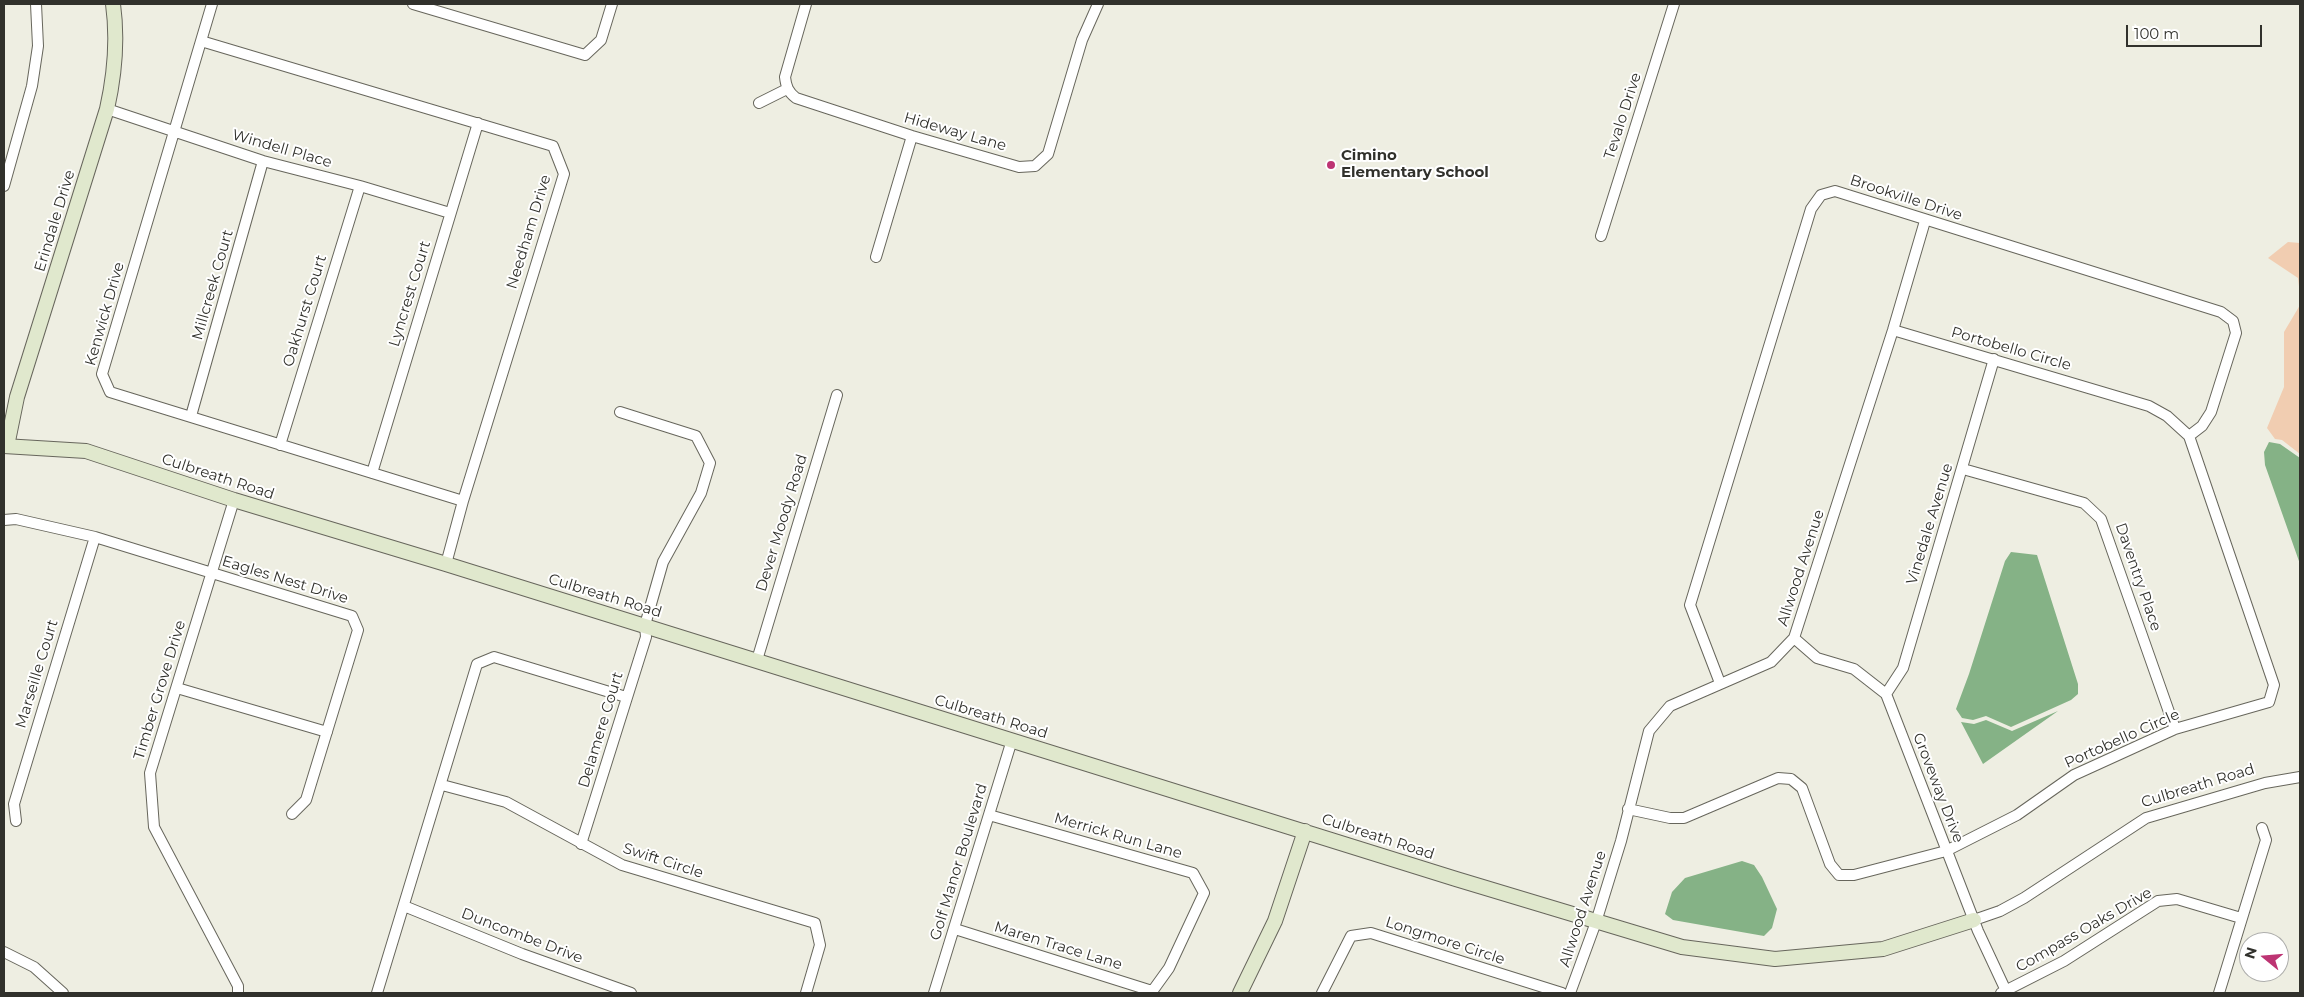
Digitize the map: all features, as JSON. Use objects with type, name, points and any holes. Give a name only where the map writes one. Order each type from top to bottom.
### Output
[{"type":"street","points":[[4,186],[32,86],[38,46],[36,4]]},
{"type":"street","name":"Erindale Drive","points":[[5,446],[17,397],[107,109],[115,62],[116,40],[113,4]]},
{"type":"street","name":"Kenwick Drive","points":[[212,4],[102,374],[110,392],[463,501]]},
{"type":"street","points":[[413,4],[585,54],[601,40],[612,4]]},
{"type":"street","points":[[759,103],[787,89],[786,72],[806,4]]},
{"type":"street","name":"Hideway Lane","points":[[787,89],[796,98],[912,136],[1019,167],[1035,166],[1048,154],[1082,40],[1098,4]]},
{"type":"street","name":"Tevalo Drive","points":[[1601,236],[1674,4]]},
{"type":"street","name":"Needham Drive","points":[[201,41],[553,146],[564,174],[463,501],[446,564]]},
{"type":"street","name":"Windell Place","points":[[107,109],[263,161],[360,186],[450,213]]},
{"type":"street","name":"Lyncrest Court","points":[[372,473],[478,123]]},
{"type":"street","points":[[876,257],[912,136]]},
{"type":"street","name":"Millcreek Court","points":[[191,416],[263,161]]},
{"type":"street","name":"Oakhurst Court","points":[[280,445],[360,186]]},
{"type":"street","name":"Brookville Drive","points":[[1720,683],[1690,605],[1811,209],[1821,195],[1836,191],[1925,221],[2221,312],[2232,321],[2236,333],[2211,412],[2202,426],[2189,436]]},
{"type":"street","name":"Allwood Avenue","points":[[1570,993],[1596,922],[1649,731],[1670,706],[1771,662],[1794,638],[1893,330],[1925,221]]},
{"type":"street","name":"Portobello Circle","points":[[1628,809],[1670,818],[1684,818],[1778,778],[1791,780],[1802,788],[1830,864],[1839,875],[1854,875],[1946,850],[2017,815],[2074,775],[2175,729],[2269,702],[2274,685],[2189,436],[2167,416],[2148,406],[1893,330]]},
{"type":"street","name":"Vinedale Avenue","points":[[1886,694],[1903,668],[1994,359]]},
{"type":"street","name":"Dever Moody Road","points":[[757,660],[837,395]]},
{"type":"street","name":"Delamere Court","points":[[581,844],[646,637],[645,626],[663,562],[701,493],[710,463],[696,436],[620,412]]},
{"type":"street","name":"Culbreath Road","points":[[5,446],[86,451],[234,500],[1682,947],[1775,959],[1883,949],[2000,911],[2024,898],[2135,824],[2152,816],[2265,783],[2300,777]]},
{"type":"street","name":"Daventry Place","points":[[1963,469],[2084,503],[2102,519],[2175,729]]},
{"type":"street","name":"Timber Grove Drive","points":[[234,500],[150,773],[154,827],[238,986],[238,993]]},
{"type":"street","name":"Eagles Nest Drive","points":[[4,520],[16,520],[95,536],[352,616],[358,630],[306,800],[292,814]]},
{"type":"street","name":"Marseille Court","points":[[16,821],[14,804],[95,536]]},
{"type":"street","points":[[1794,638],[1817,658],[1854,669],[1886,694]]},
{"type":"street","points":[[377,993],[442,785],[477,664],[494,657],[626,698]]},
{"type":"street","points":[[177,688],[327,732]]},
{"type":"street","name":"Groveway Drive","points":[[1886,694],[1946,850],[2005,993]]},
{"type":"street","name":"Golf Manor Boulevard","points":[[934,993],[1012,740]]},
{"type":"street","name":"Swift Circle","points":[[442,785],[506,802],[581,844],[622,864],[815,923],[820,945],[806,993]]},
{"type":"street","name":"Merrick Run Lane","points":[[989,815],[1192,873],[1204,893],[1169,968],[1151,992]]},
{"type":"street","points":[[2219,993],[2266,840],[2262,828]]},
{"type":"street","points":[[1240,993],[1275,921],[1304,831]]},
{"type":"street","name":"Compass Oaks Drive","points":[[2005,993],[2064,961],[2158,901],[2177,899],[2241,918]]},
{"type":"street","name":"Duncombe Drive","points":[[404,906],[522,954],[631,993]]},
{"type":"street","name":"Maren Trace Lane","points":[[954,929],[1151,992]]},
{"type":"street","name":"Longmore Circle","points":[[1322,993],[1351,936],[1372,933],[1562,993]]},
{"type":"street","points":[[4,952],[34,968],[63,993]]},
{"type":"shaded area","points":[[2288,242],[2300,243],[2300,295],[2298,278],[2268,258]]},
{"type":"shaded area","points":[[2300,305],[2300,454],[2282,440],[2275,439],[2267,428],[2284,387],[2284,332]]},
{"type":"shaded area","points":[[2269,442],[2280,444],[2300,458],[2300,564],[2265,465],[2264,452]]},
{"type":"shaded area","points":[[2011,552],[2037,555],[2078,684],[2078,694],[2071,700],[2011,727],[1986,716],[1973,720],[1962,718],[1956,709],[2005,561]]},
{"type":"shaded area","points":[[2058,711],[1983,764],[1961,722],[1974,724],[1986,720],[2012,731]]},
{"type":"shaded area","points":[[1742,861],[1754,865],[1762,877],[1777,909],[1772,928],[1764,936],[1673,920],[1665,914],[1672,892],[1685,878]]},
{"type":"place","name":"Cimino Elementary School","points":[[1331,165]]}]
